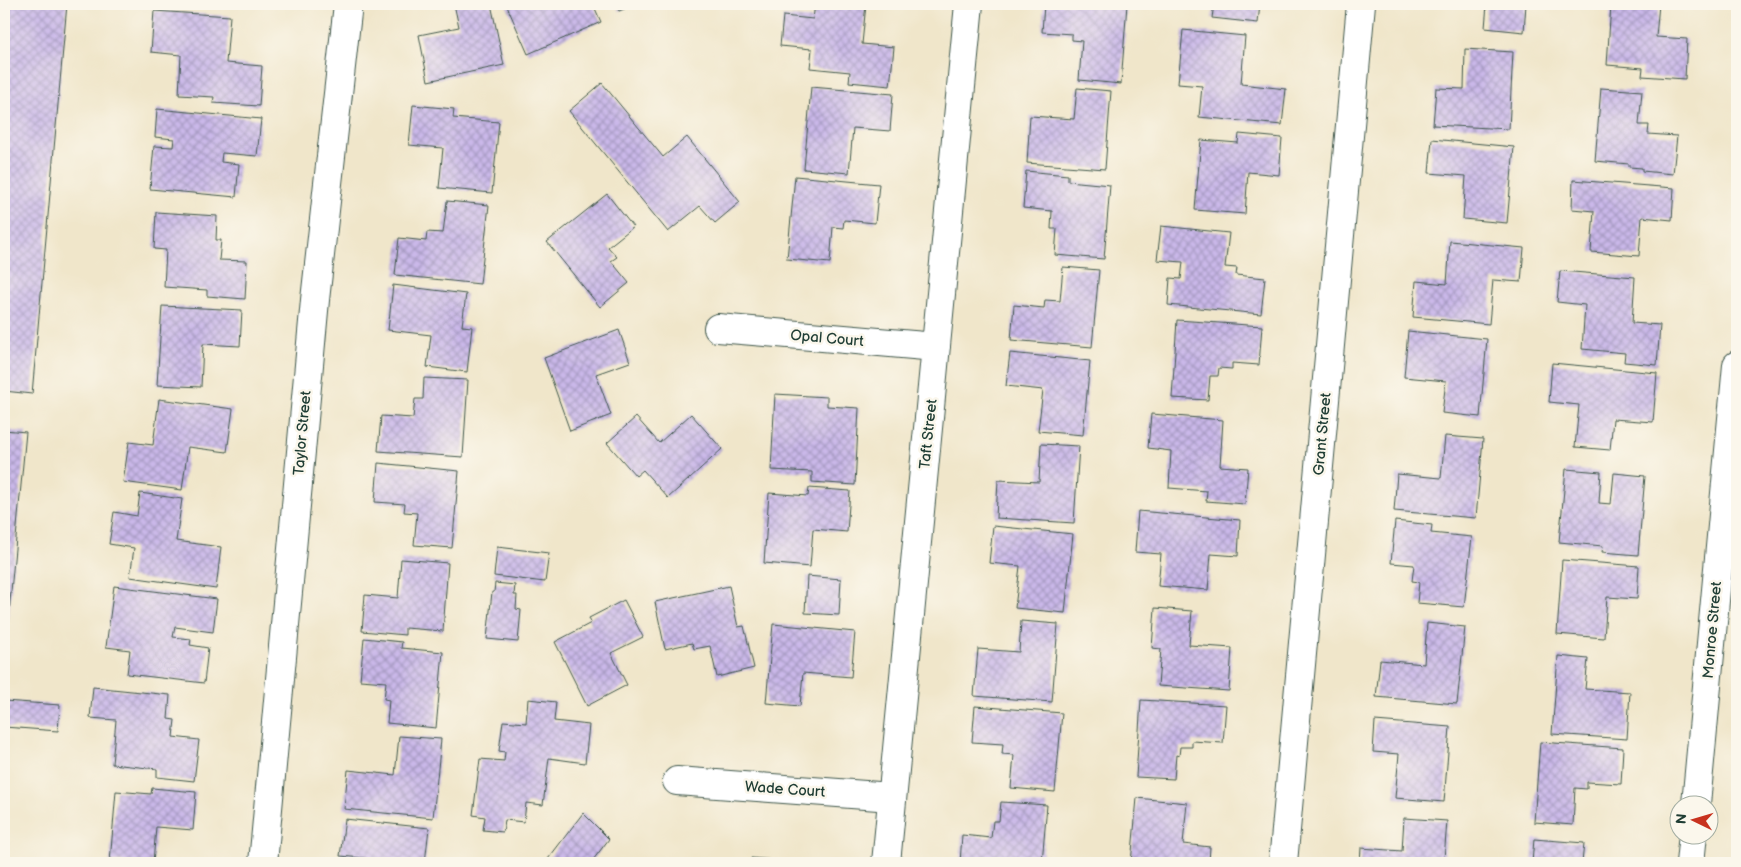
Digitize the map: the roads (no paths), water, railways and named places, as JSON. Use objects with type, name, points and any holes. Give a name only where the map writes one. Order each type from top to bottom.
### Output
[{"type":"street","name":"Taylor Street","points":[[262,863],[315,300],[348,4]]},
{"type":"street","name":"Taft Street","points":[[886,863],[969,4]]},
{"type":"street","name":"Grant Street","points":[[1283,863],[1361,4]]},
{"type":"street","name":"Opal Court","points":[[718,328],[936,347]]},
{"type":"street","name":"Monroe Street","points":[[1697,794],[1737,365]]},
{"type":"street","name":"Wade Court","points":[[677,780],[892,797]]},
{"type":"street","points":[[1690,863],[1692,844]]}]
